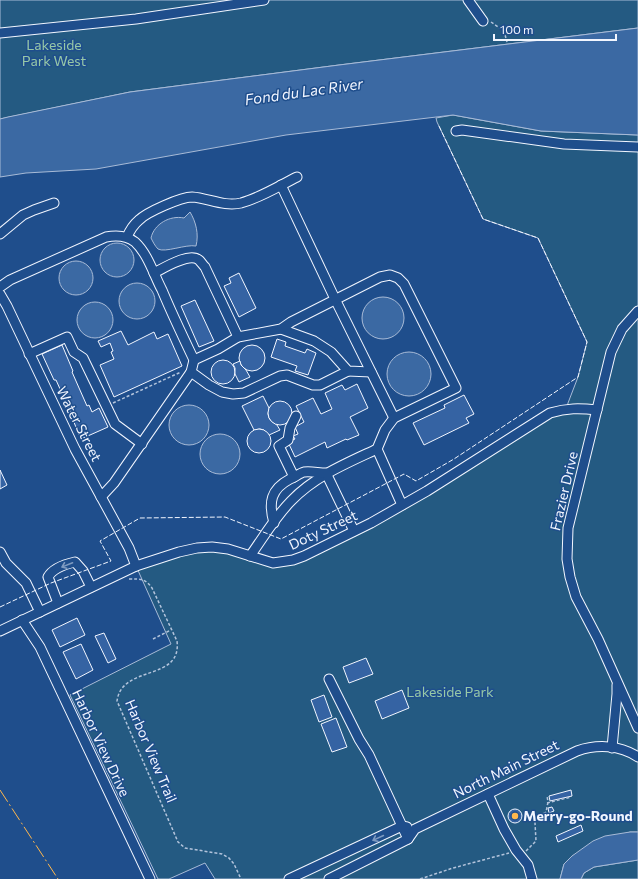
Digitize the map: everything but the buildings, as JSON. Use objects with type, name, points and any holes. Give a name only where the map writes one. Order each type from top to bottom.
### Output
[{"type":"street","points":[[0,33],[136,19],[264,0]]},
{"type":"street","points":[[468,0],[483,21]]},
{"type":"street","points":[[456,131],[462,130],[564,144],[638,147]]},
{"type":"street","points":[[127,237],[131,227],[140,218],[181,198],[202,198],[232,204],[241,203],[297,177]]},
{"type":"street","points":[[281,185],[394,418]]},
{"type":"street","points":[[0,234],[23,215],[54,203]]},
{"type":"street","points":[[0,288],[10,280],[106,237],[116,235],[127,237],[134,242],[142,252],[154,273],[192,366],[209,385],[222,392],[244,394],[280,376],[287,375],[314,385],[320,385],[348,371],[371,372]]},
{"type":"street","points":[[154,273],[186,258],[191,257],[199,260],[205,267],[238,337]]},
{"type":"street","points":[[101,497],[114,483],[142,444],[192,366],[238,337],[281,329],[291,322],[380,277],[390,275],[398,278],[404,284],[456,388],[394,418],[385,430],[377,448],[326,473],[309,486],[290,502],[250,556]]},
{"type":"street","name":"Water Street","points":[[0,294],[75,449],[130,548],[136,566]]},
{"type":"street","name":"Frazier Drive","points":[[638,311],[622,329],[614,344],[568,528],[567,559],[570,577],[576,597],[598,639],[638,728]]},
{"type":"street","points":[[281,329],[314,341],[331,352],[348,371]]},
{"type":"street","points":[[29,354],[67,337],[74,352],[83,358],[115,424],[142,444]]},
{"type":"street","name":"Doty Street","points":[[0,631],[136,566],[179,552],[197,548],[212,547],[228,549],[273,563],[293,560],[304,556],[402,505],[451,476],[550,413],[575,408],[597,410]]},
{"type":"street","points":[[294,477],[279,446],[288,440],[290,428],[296,416]]},
{"type":"street","points":[[377,448],[402,505]]},
{"type":"street","points":[[274,523],[271,500],[281,483],[303,472],[326,473]]},
{"type":"street","points":[[326,473],[354,531]]},
{"type":"street","points":[[0,552],[6,563],[26,583],[40,612]]},
{"type":"street","points":[[58,603],[48,577],[51,572],[68,564],[75,562],[83,571],[92,587]]},
{"type":"street","name":"Harbor View Drive","points":[[22,620],[40,646],[150,879]]},
{"type":"street","points":[[328,679],[369,755],[408,839]]},
{"type":"street","name":"Frazier Drive","points":[[612,748],[617,694],[616,679]]},
{"type":"street","name":"North Main Street","points":[[329,879],[408,839],[415,829],[577,751],[593,746],[625,750],[638,757]]},
{"type":"street","points":[[488,794],[504,829],[519,854],[528,865],[532,879]]},
{"type":"street","points":[[289,879],[402,826],[415,829]]},
{"type":"path","points":[[483,21],[492,22],[504,31],[507,42]]},
{"type":"path","points":[[106,406],[192,366]]},
{"type":"path","name":"Harbor View Trail","points":[[128,579],[141,579],[148,582],[177,641],[178,649],[177,655],[172,663],[126,683],[118,693],[117,701],[178,842],[185,848],[222,854],[229,858],[234,864],[241,879]]},
{"type":"path","points":[[153,639],[172,630]]},
{"type":"path","points":[[420,879],[453,868],[519,854],[536,841],[535,823],[539,817],[546,812],[548,803],[547,796]]},
{"type":"path","points":[[548,803],[571,797]]},
{"type":"green space","name":"Lakeside Park West","points":[[0,0],[638,0],[638,28],[130,92],[0,119]]},
{"type":"green space","name":"Lakeside Park","points":[[453,115],[541,131],[638,135],[638,832],[630,832],[572,856],[564,864],[560,879],[215,879],[205,863],[169,879],[158,879],[70,695],[171,644],[136,566],[197,548],[283,562],[371,523],[540,419],[567,409],[578,377],[587,342],[538,238],[483,219],[437,122],[436,118]]},
{"type":"green space","points":[[638,860],[638,879],[581,879],[584,873],[594,867]]},
{"type":"water","name":"Fond du Lac River","points":[[638,28],[638,135],[541,131],[453,115],[286,135],[96,169],[26,173],[0,177],[0,119],[8,117],[130,92]]},
{"type":"water","points":[[190,212],[196,228],[196,246],[165,250],[158,249],[151,238],[155,229],[168,219],[179,217],[184,218]]},
{"type":"water","points":[[114,243],[120,243],[124,244],[131,250],[134,260],[133,267],[127,274],[120,277],[114,277],[110,276],[103,270],[100,263],[100,257],[101,253],[107,246]]},
{"type":"water","points":[[73,261],[79,261],[83,262],[90,268],[93,278],[92,285],[86,292],[79,295],[73,295],[69,294],[62,288],[59,281],[59,275],[60,271],[66,264]]},
{"type":"water","points":[[137,283],[147,286],[152,291],[155,301],[152,311],[147,316],[137,319],[127,316],[122,311],[119,301],[122,291],[127,286]]},
{"type":"water","points":[[379,297],[387,297],[395,300],[401,306],[404,318],[401,330],[395,336],[387,339],[379,339],[371,336],[365,330],[362,322],[362,314],[365,306],[371,300]]},
{"type":"water","points":[[95,302],[105,305],[110,310],[113,320],[110,330],[105,335],[95,338],[85,335],[80,330],[77,320],[80,310],[85,305]]},
{"type":"water","points":[[405,352],[413,352],[418,353],[425,358],[430,365],[430,383],[425,390],[418,395],[405,396],[397,393],[390,386],[387,378],[387,370],[390,362],[397,355]]},
{"type":"water","points":[[185,405],[193,405],[200,408],[206,414],[209,425],[206,436],[200,442],[193,445],[185,445],[178,442],[172,436],[169,429],[169,421],[172,414],[178,408]]},
{"type":"water","points":[[220,434],[234,440],[240,454],[234,468],[220,474],[206,468],[200,454],[206,440]]},
{"type":"water","points":[[638,832],[638,860],[594,867],[584,873],[581,879],[560,879],[564,864],[572,856],[593,841],[605,836]]},
{"type":"fence","points":[[0,607],[51,583],[111,561],[100,541],[140,518],[225,517],[281,539],[404,474],[416,481],[454,459],[578,377],[587,342],[538,238],[483,219],[439,126]]},
{"type":"power","points":[[0,790],[58,879]]},
{"type":"place","name":"Merry-go-Round","points":[[515,816]]}]
